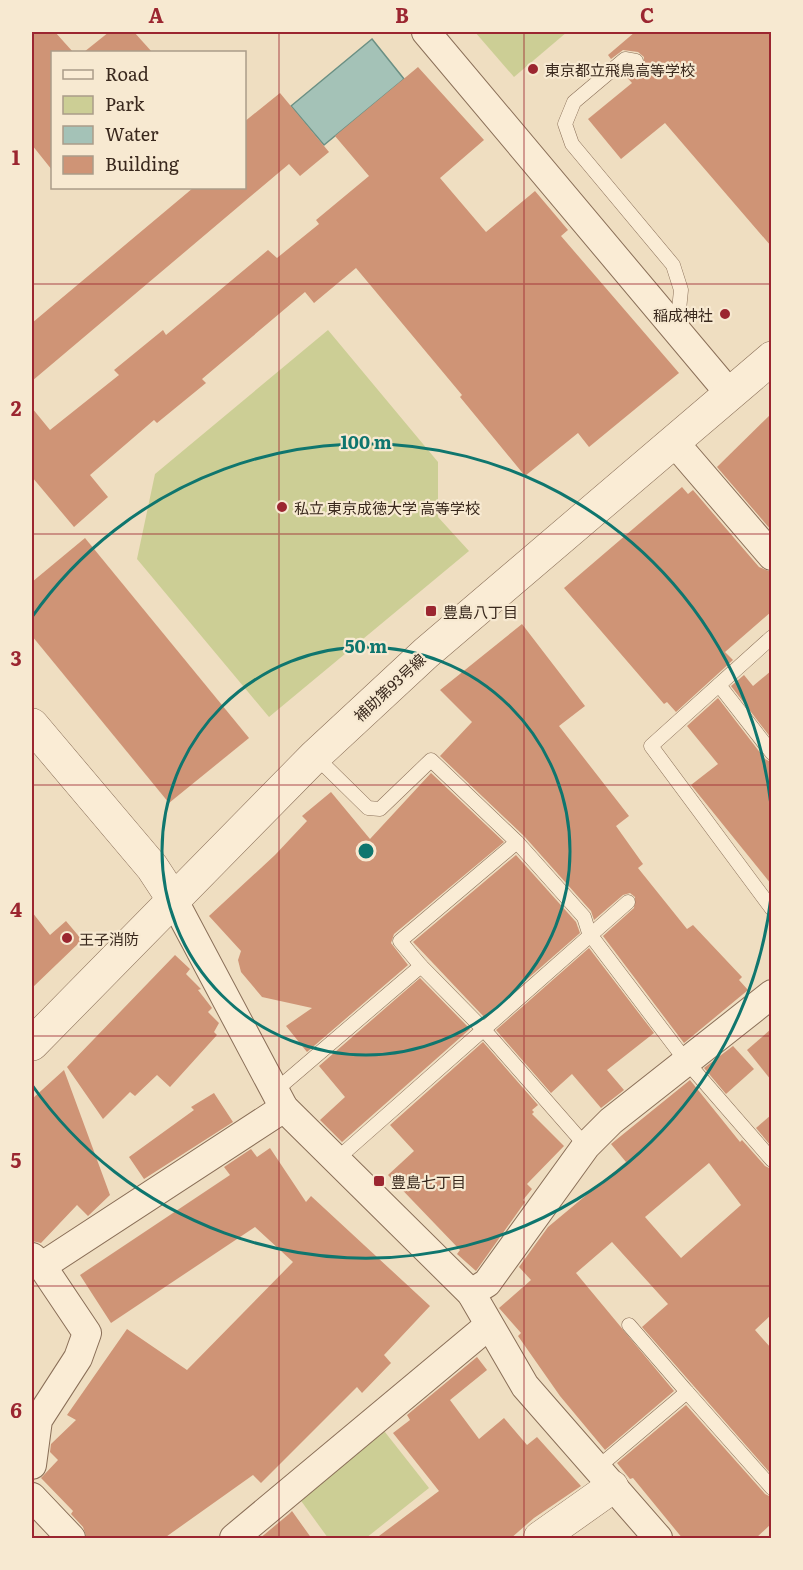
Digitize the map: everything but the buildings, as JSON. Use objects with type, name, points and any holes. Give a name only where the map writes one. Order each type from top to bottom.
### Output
[{"type":"street","points":[[426,32],[730,394]]},
{"type":"street","name":"補助第93号線","points":[[38,1032],[315,756],[426,653],[771,358]]},
{"type":"street","points":[[674,442],[771,556]]},
{"type":"street","points":[[32,725],[152,867],[173,899],[280,1100],[471,1293],[488,1326],[525,1386],[658,1539]]},
{"type":"street","points":[[471,1293],[487,1283],[586,1146],[610,1121],[771,994]]},
{"type":"street","points":[[32,1464],[38,1420],[78,1358],[87,1333],[37,1262],[280,1100]]},
{"type":"street","points":[[234,1539],[488,1326]]},
{"type":"street","points":[[540,1539],[604,1478]]},
{"type":"street","points":[[32,1497],[71,1539]]},
{"type":"lane","points":[[636,61],[625,59],[574,102],[565,124],[572,144],[673,265],[681,290],[677,330]]},
{"type":"lane","points":[[771,637],[651,746],[771,909]]},
{"type":"lane","points":[[719,685],[771,753]]},
{"type":"lane","points":[[315,756],[368,808],[380,809],[431,760],[517,842],[584,917],[589,933],[686,1061],[771,1160]]},
{"type":"lane","points":[[517,842],[400,941],[421,966],[485,1031],[586,1146]]},
{"type":"lane","points":[[337,1159],[485,1031],[589,933],[628,902]]},
{"type":"lane","points":[[280,1100],[421,966]]},
{"type":"lane","points":[[629,1325],[771,1488]]},
{"type":"lane","points":[[604,1478],[687,1392]]},
{"type":"green space","points":[[475,32],[567,32],[514,77]]},
{"type":"green space","points":[[328,330],[438,462],[438,517],[469,551],[269,717],[137,559],[155,474]]},
{"type":"green space","points":[[381,1427],[429,1488],[366,1538],[328,1538],[299,1498]]},
{"type":"water","points":[[372,39],[404,79],[324,145],[291,106]]},
{"type":"place","name":"東京都立飛鳥高等学校","points":[[533,69]]},
{"type":"place","name":"稲成神社","points":[[725,314]]},
{"type":"place","name":"私立 東京成徳大学 高等学校","points":[[282,507]]},
{"type":"place","name":"豊島八丁目","points":[[431,611]]},
{"type":"place","name":"王子消防","points":[[67,938]]},
{"type":"place","name":"豊島七丁目","points":[[379,1181]]}]
